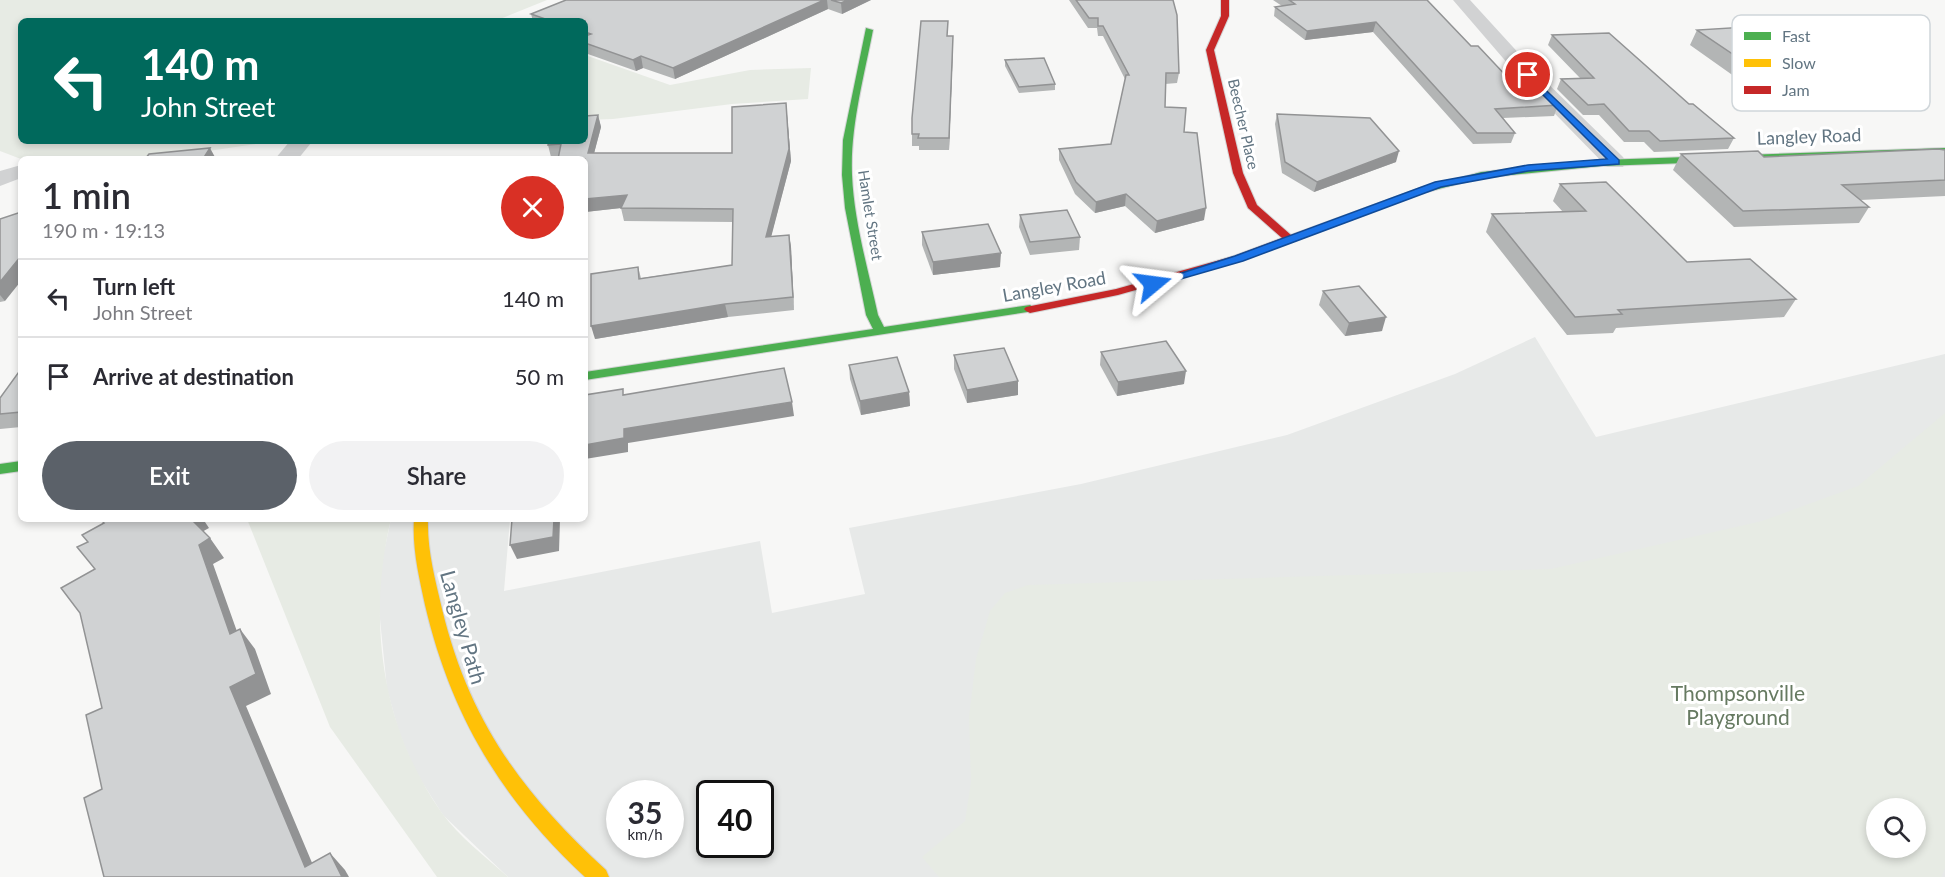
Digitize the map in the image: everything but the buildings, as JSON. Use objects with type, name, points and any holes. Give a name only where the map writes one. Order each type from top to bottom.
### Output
[{"type":"street","name":"Beecher Place","points":[[1225,0],[1226,16],[1210,50],[1238,173],[1252,206],[1289,239]]},
{"type":"street","points":[[1461,0],[1528,75],[1615,162]]},
{"type":"street","name":"Hamlet Street","points":[[869,30],[848,140],[847,175],[850,208],[872,315],[881,332]]},
{"type":"street","name":"Langley Road","points":[[588,376],[881,332],[1118,292],[1212,267],[1421,190],[1457,180],[1528,168],[1615,162],[1945,151]]},
{"type":"street","points":[[0,469],[18,466]]},
{"type":"street","name":"Langley Path","points":[[421,522],[420,531],[430,600],[452,676],[482,740],[522,800],[573,857],[599,877]]},
{"type":"shaded area","points":[[1535,337],[1596,437],[1945,354],[1945,877],[508,877],[443,815],[415,771],[399,732],[387,689],[378,599],[382,561],[390,522],[510,522],[504,591],[760,541],[772,613],[865,594],[849,528],[1081,484],[1287,435],[1455,374]]},
{"type":"green space","points":[[0,0],[547,0],[502,18],[18,18],[18,144],[256,144],[174,156],[18,156],[18,158],[0,151]]},
{"type":"green space","points":[[588,56],[670,85],[750,70],[811,68],[808,99],[732,104],[613,119],[588,120]]},
{"type":"green space","name":"Thompsonville Playground","points":[[1945,413],[1945,868],[1941,877],[939,877],[922,857],[965,821],[971,782],[969,717],[976,659],[990,611],[1005,593],[1028,585],[1551,569],[1762,521],[1858,486]]},
{"type":"green space","points":[[248,522],[390,522],[380,595],[385,672],[393,709],[405,745],[421,780],[442,813],[465,839],[508,877],[437,877],[330,727]]},
{"type":"traffic: fast","points":[[869,30],[848,140],[847,175],[850,208],[872,315],[881,332]]},
{"type":"traffic: fast","points":[[1427,189],[1481,175],[1601,163],[1945,151]]},
{"type":"traffic: fast","points":[[588,376],[1030,309]]},
{"type":"traffic: fast","points":[[0,469],[18,466]]},
{"type":"traffic: slow","points":[[421,522],[423,558],[441,638],[454,678],[471,715],[490,751],[513,785],[567,848],[599,877]]},
{"type":"traffic: jam","points":[[1225,0],[1225,16],[1210,50],[1238,173],[1252,206],[1289,239]]},
{"type":"traffic: jam","points":[[1030,309],[1118,292],[1238,258],[1427,189]]},
{"type":"route","points":[[1153,284],[1239,258],[1439,184],[1528,168],[1615,162],[1528,75]]}]
